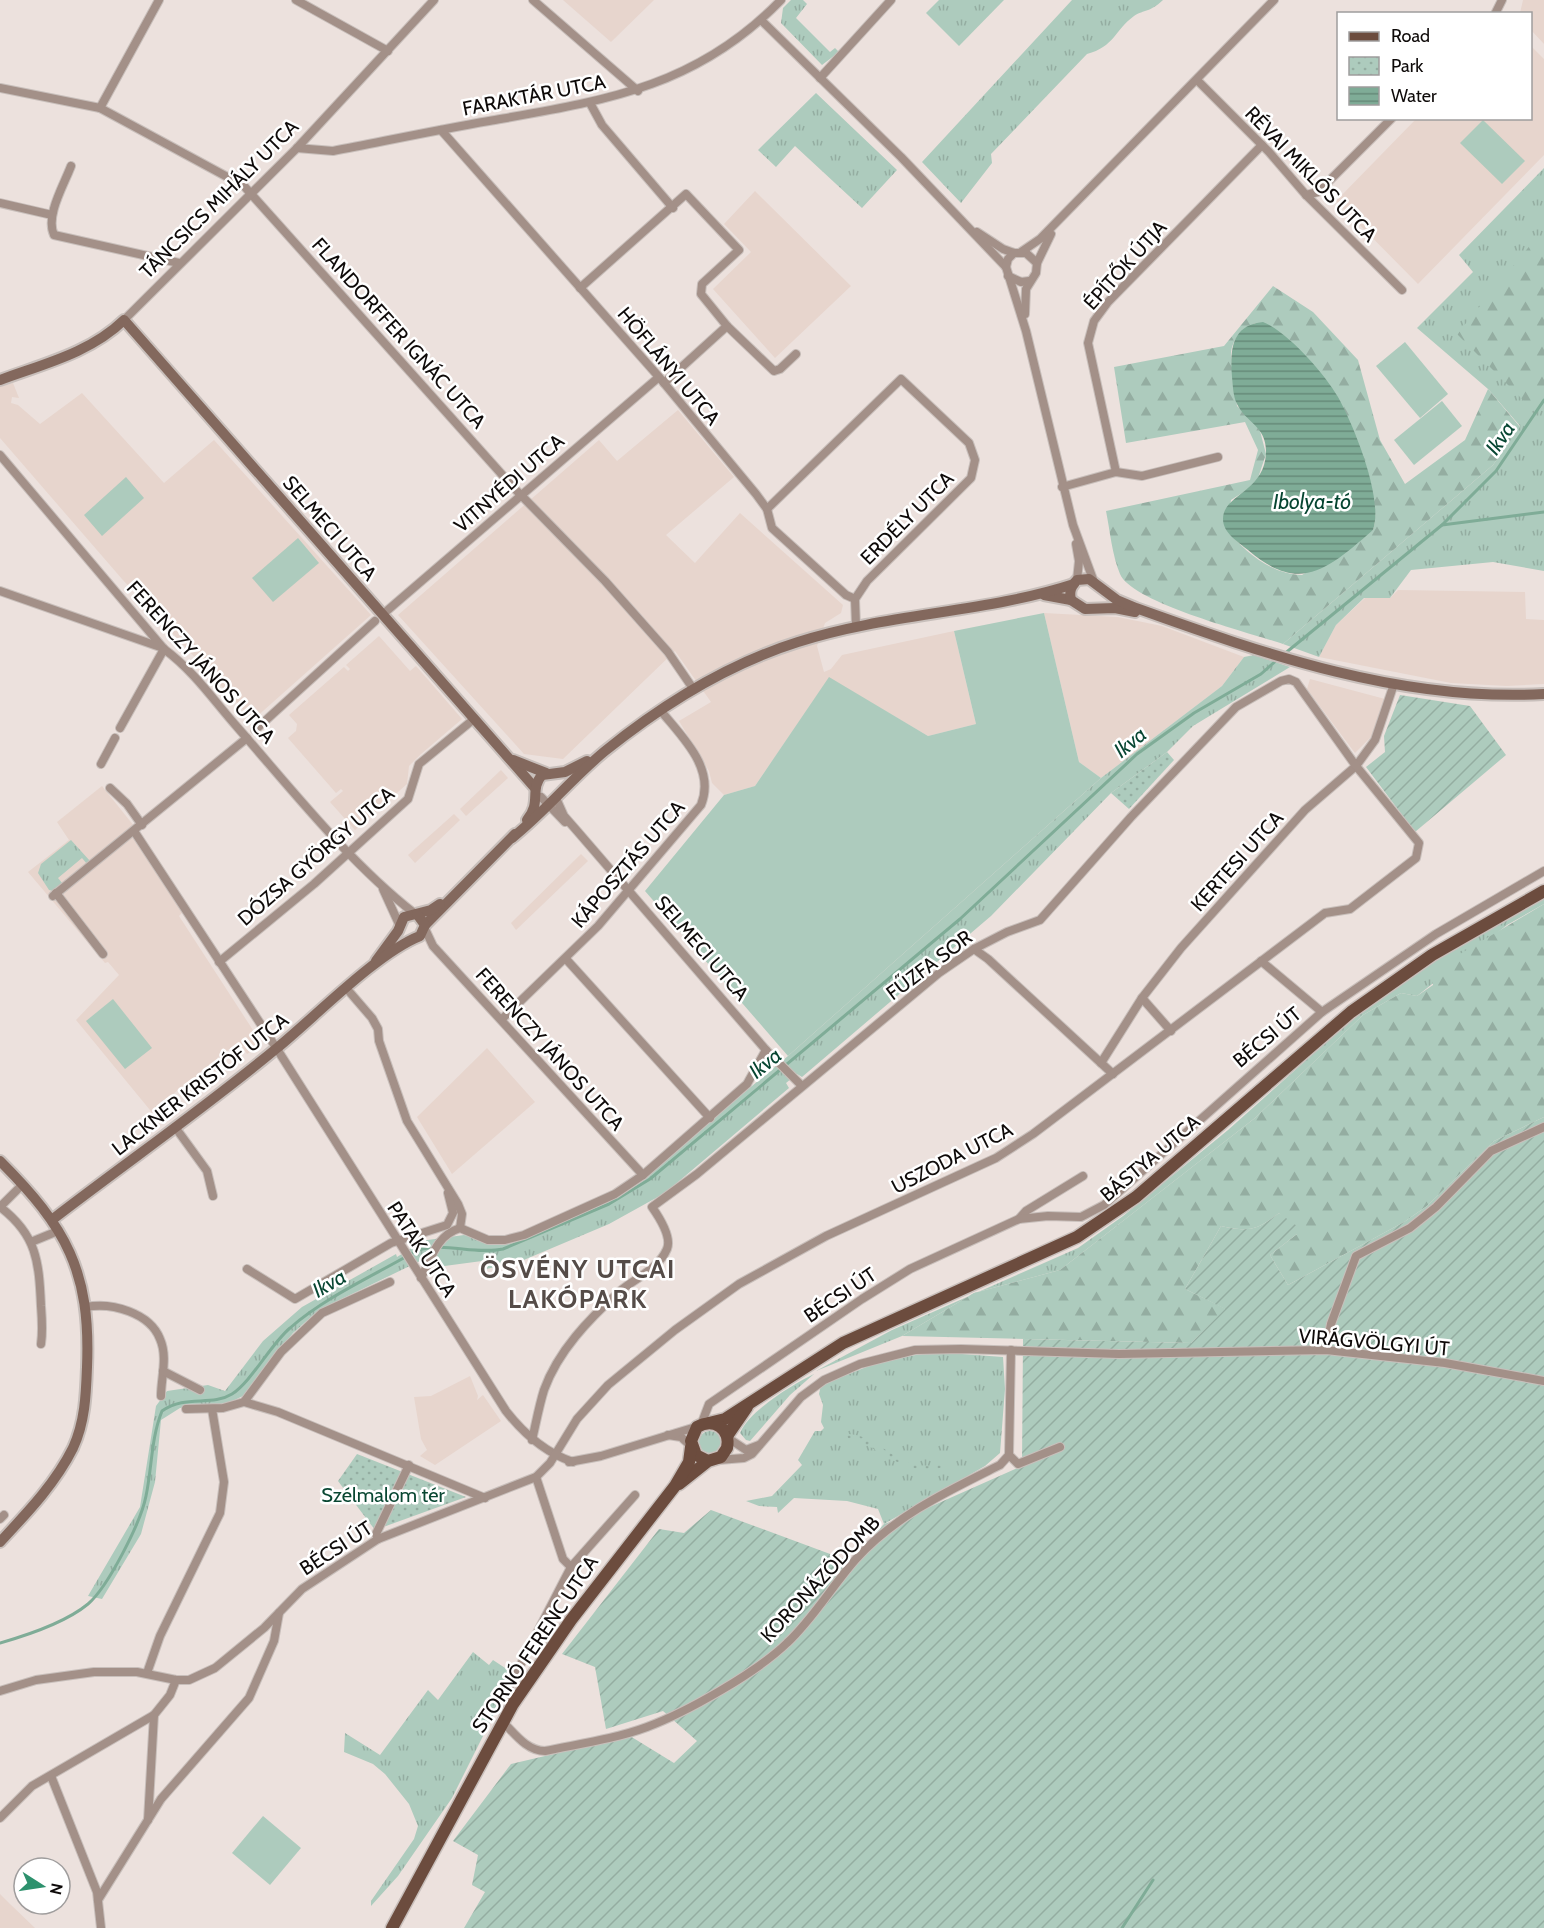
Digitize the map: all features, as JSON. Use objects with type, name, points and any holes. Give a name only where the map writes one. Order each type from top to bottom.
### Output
[{"type":"main road","name":"BÁSTYA UTCA","points":[[703,1424],[725,1419],[843,1343],[1060,1245],[1102,1223],[1136,1197],[1351,1012],[1432,955],[1544,891]]},
{"type":"main road","name":"BÁSTYA UTCA","points":[[727,1437],[750,1403]]},
{"type":"main road","points":[[703,1424],[720,1426],[727,1437],[725,1452],[711,1460],[696,1455],[691,1447],[692,1435],[703,1424]]},
{"type":"main road","name":"STORNÓ FERENC UTCA","points":[[392,1928],[503,1722],[571,1620],[675,1486],[689,1462],[691,1447]]},
{"type":"main road","name":"STORNÓ FERENC UTCA","points":[[675,1486],[711,1460]]},
{"type":"street","points":[[100,108],[159,0]]},
{"type":"street","points":[[296,0],[388,51]]},
{"type":"street","name":"TÁNCSICS MIHÁLY UTCA","points":[[0,380],[83,349],[105,338],[297,147],[434,0]]},
{"type":"street","points":[[533,0],[638,91]]},
{"type":"street","name":"FARAKTÁR UTCA","points":[[297,147],[333,152],[590,103],[638,91],[695,65],[761,20],[781,0]]},
{"type":"street","points":[[820,78],[891,0]]},
{"type":"street","points":[[1092,607],[1100,597],[1073,525],[1062,487],[1026,331],[1008,276],[1006,267],[1008,258],[1032,246],[1274,0]]},
{"type":"street","points":[[761,20],[963,221],[1006,267]]},
{"type":"street","name":"RÉVAI MIKLÓS UTCA","points":[[1197,80],[1262,145],[1306,195],[1402,290]]},
{"type":"street","name":"FLANDORFFER IGNÁC UTCA","points":[[0,88],[100,108],[251,192],[522,495],[611,587],[659,643],[694,690]]},
{"type":"street","points":[[590,103],[602,125],[673,208]]},
{"type":"street","points":[[1306,195],[1317,192],[1390,120]]},
{"type":"street","name":"HÖFLÁNYI UTCA","points":[[441,130],[661,380],[768,509],[772,528],[846,595],[855,599]]},
{"type":"street","name":"ÉPÍTŐK ÚTJA","points":[[1116,472],[1089,351],[1089,333],[1094,321],[1108,302],[1262,145]]},
{"type":"street","points":[[71,166],[52,215],[50,227],[54,235],[179,263]]},
{"type":"street","points":[[580,288],[686,195],[739,249],[700,289],[701,294],[727,326],[774,371],[780,369],[796,354]]},
{"type":"street","points":[[0,203],[52,215]]},
{"type":"street","points":[[1026,331],[1025,299],[1029,281],[1035,273],[1046,241],[1070,209]]},
{"type":"street","points":[[963,221],[995,245],[1033,257],[1037,262]]},
{"type":"street","points":[[1008,276],[1014,280],[1029,281]]},
{"type":"street","name":"SELMECI UTCA","points":[[124,320],[379,618],[474,719],[537,792]]},
{"type":"street","name":"VITNYÉDI UTCA","points":[[255,730],[379,618],[522,495],[727,326]]},
{"type":"street","name":"ERDÉLY UTCA","points":[[768,509],[901,379],[969,443],[975,460],[971,478],[863,585],[855,599]]},
{"type":"street","name":"FERENCZY JÁNOS UTCA","points":[[0,455],[164,648],[190,670],[247,738],[382,887],[416,913]]},
{"type":"street","points":[[1062,487],[1116,472],[1142,476],[1218,457]]},
{"type":"street","points":[[1071,600],[1070,589],[1076,582],[1079,561],[1073,525]]},
{"type":"street","name":"LACKNER KRISTÓF UTCA","points":[[53,1219],[277,1049],[366,973],[413,938],[512,838],[606,751],[694,690],[767,653],[856,626],[1026,596],[1089,579],[1117,600],[1287,659],[1394,684],[1472,694],[1544,694]]},
{"type":"street","points":[[0,591],[164,648],[120,728]]},
{"type":"street","name":"LACKNER KRISTÓF UTCA","points":[[1026,596],[1050,595],[1071,600],[1085,609],[1115,608],[1176,622]]},
{"type":"street","points":[[855,599],[856,626]]},
{"type":"street","name":"FŰZFA SOR","points":[[532,1440],[544,1392],[560,1358],[598,1311],[658,1263],[668,1245],[659,1217],[652,1207],[697,1174],[939,973],[974,949],[1007,932],[1040,920],[1131,817],[1236,707],[1281,681],[1289,679],[1296,682],[1356,766]]},
{"type":"street","name":"KERTESI UTCA","points":[[1101,1063],[1142,998],[1181,948],[1305,810],[1356,766],[1376,740],[1394,684]]},
{"type":"street","name":"KÁPOSZTÁS UTCA","points":[[502,1019],[566,959],[629,891],[701,805],[706,780],[698,760],[661,711]]},
{"type":"street","name":"DÓZSA GYÖRGY UTCA","points":[[219,962],[350,852],[408,799],[419,764],[474,719]]},
{"type":"street","points":[[100,764],[115,738]]},
{"type":"street","points":[[103,954],[54,895],[247,738]]},
{"type":"street","name":"LACKNER KRISTÓF UTCA","points":[[512,838],[534,811],[539,778],[574,768],[606,751]]},
{"type":"street","name":"SELMECI UTCA","points":[[510,759],[550,773]]},
{"type":"street","name":"USZODA UTCA","points":[[555,1454],[577,1419],[608,1385],[675,1330],[739,1284],[826,1236],[996,1158],[1033,1134],[1326,913],[1350,909],[1416,858],[1419,843],[1356,766]]},
{"type":"street","points":[[537,792],[556,798],[562,782],[550,773]]},
{"type":"street","points":[[110,788],[127,804],[142,825]]},
{"type":"street","name":"SELMECI UTCA","points":[[556,798],[564,816],[766,1050],[802,1086]]},
{"type":"street","name":"PATAK UTCA","points":[[134,831],[277,1049],[403,1252],[506,1411],[532,1440],[555,1454]]},
{"type":"street","name":"BÉCSI ÚT","points":[[703,1424],[709,1404],[862,1299],[910,1269],[1019,1219],[1048,1216],[1081,1217],[1104,1205],[1322,1012],[1426,940],[1544,871]]},
{"type":"street","name":"FERENCZY JÁNOS UTCA","points":[[382,887],[398,928]]},
{"type":"street","name":"LACKNER KRISTÓF UTCA","points":[[366,973],[404,917],[431,910],[457,892]]},
{"type":"street","points":[[416,913],[425,927]]},
{"type":"street","name":"FERENCZY JÁNOS UTCA","points":[[425,927],[433,946],[643,1175]]},
{"type":"street","points":[[398,928],[404,938],[413,938]]},
{"type":"street","name":"FERENCZY JÁNOS UTCA","points":[[413,938],[433,946]]},
{"type":"street","points":[[974,949],[988,959],[1113,1074]]},
{"type":"street","points":[[566,959],[710,1118]]},
{"type":"street","points":[[1261,961],[1322,1012]]},
{"type":"street","points":[[347,989],[378,1029],[379,1041],[407,1121],[447,1185],[462,1214],[460,1228]]},
{"type":"street","points":[[1142,998],[1171,1031]]},
{"type":"street","points":[[460,1228],[488,1240],[505,1240],[524,1235],[615,1194],[643,1175],[747,1084],[766,1050]]},
{"type":"street","points":[[175,1127],[207,1171],[213,1196]]},
{"type":"street","points":[[1326,1350],[1331,1324],[1356,1256],[1410,1228],[1436,1207],[1476,1165],[1499,1146],[1544,1127]]},
{"type":"street","points":[[0,1161],[53,1219],[76,1265],[86,1307],[86,1396],[78,1437],[53,1480],[0,1542]]},
{"type":"street","name":"BÉCSI ÚT","points":[[1019,1219],[1026,1211],[1083,1176]]},
{"type":"street","points":[[23,1184],[0,1207],[21,1224],[31,1242],[40,1281],[41,1344]]},
{"type":"street","points":[[247,1269],[295,1299],[397,1240],[447,1225],[453,1213],[447,1185]]},
{"type":"street","points":[[421,1278],[441,1238],[460,1228]]},
{"type":"street","points":[[31,1242],[53,1233]]},
{"type":"street","points":[[244,1402],[288,1345],[322,1313],[390,1281]]},
{"type":"street","points":[[86,1307],[112,1307],[130,1311],[149,1324],[160,1339],[163,1371],[161,1396]]},
{"type":"street","name":"VIRÁGVÖLGYI ÚT","points":[[711,1460],[744,1458],[752,1454],[801,1397],[837,1373],[860,1364],[915,1350],[1011,1350],[1119,1354],[1326,1350],[1445,1364],[1544,1381]]},
{"type":"street","points":[[1011,1350],[1009,1455],[1018,1464],[1060,1448]]},
{"type":"street","points":[[163,1371],[201,1389]]},
{"type":"street","points":[[186,1409],[212,1409],[244,1402],[267,1408],[485,1498]]},
{"type":"street","points":[[147,1674],[160,1636],[220,1513],[224,1482],[212,1409]]},
{"type":"street","points":[[550,1463],[573,1462],[703,1424]]},
{"type":"street","points":[[664,1435],[681,1437],[691,1447]]},
{"type":"street","points":[[727,1437],[746,1450],[752,1449],[767,1438]]},
{"type":"street","points":[[555,1454],[573,1462]]},
{"type":"street","name":"BÉCSI ÚT","points":[[176,1680],[191,1679],[215,1668],[264,1628],[302,1589],[378,1539],[536,1477],[550,1463],[555,1454]]},
{"type":"street","name":"KORONÁZÓDOMB","points":[[503,1722],[524,1743],[536,1751],[545,1751],[638,1730],[666,1718],[730,1683],[788,1643],[857,1558],[886,1531],[920,1505],[999,1465],[1009,1455]]},
{"type":"street","points":[[378,1539],[376,1534],[409,1465]]},
{"type":"street","points":[[536,1477],[563,1559],[572,1567]]},
{"type":"street","points":[[506,1693],[572,1567],[635,1495]]},
{"type":"street","points":[[98,1900],[161,1799],[249,1698],[275,1635],[279,1613]]},
{"type":"street","points":[[264,1628],[273,1627],[275,1635]]},
{"type":"street","points":[[0,1691],[27,1682],[112,1671],[147,1674],[176,1680],[174,1690],[154,1715],[32,1786],[0,1818]]},
{"type":"street","points":[[148,1820],[147,1793],[154,1715]]},
{"type":"street","points":[[51,1776],[98,1900],[101,1928]]},
{"type":"street","points":[[147,1793],[151,1801],[161,1799]]},
{"type":"shaded area","points":[[563,0],[654,0],[611,42]]},
{"type":"shaded area","points":[[1523,0],[1544,0],[1544,44],[1532,31],[1532,12],[1520,12]]},
{"type":"shaded area","points":[[1532,47],[1544,59],[1544,155],[1418,284],[1336,201],[1415,120],[1532,120]]},
{"type":"shaded area","points":[[755,191],[851,286],[775,358],[713,289],[751,252],[724,224]]},
{"type":"shaded area","points":[[13,383],[19,398],[12,397],[11,403],[18,405],[40,424],[82,393],[164,483],[214,440],[371,615],[253,720],[122,579],[0,438],[0,387]]},
{"type":"shaded area","points":[[678,410],[734,477],[666,535],[695,563],[740,513],[843,605],[841,613],[825,623],[817,646],[824,672],[831,669],[842,655],[954,631],[976,724],[928,736],[829,678],[755,786],[724,795],[712,783],[709,771],[679,721],[711,702],[675,651],[563,759],[524,754],[398,615],[599,440],[617,461]]},
{"type":"shaded area","points":[[1398,590],[1525,592],[1526,619],[1544,620],[1544,684],[1507,686],[1451,683],[1319,657],[1336,625],[1365,598],[1390,598]]},
{"type":"shaded area","points":[[1044,613],[1118,617],[1162,626],[1244,657],[1222,686],[1101,778],[1079,762]]},
{"type":"shaded area","points":[[379,636],[410,671],[416,666],[462,719],[409,766],[407,784],[355,830],[330,802],[343,791],[341,789],[336,793],[288,738],[296,731],[297,724],[289,715],[344,667],[348,671],[350,669],[346,665]]},
{"type":"shaded area","points":[[1310,679],[1385,699],[1373,735],[1355,753],[1307,689]]},
{"type":"shaded area","points":[[501,770],[508,778],[466,816],[460,809]]},
{"type":"shaded area","points":[[102,786],[134,826],[183,912],[179,916],[262,1044],[247,1054],[239,1042],[217,1058],[222,1065],[187,1091],[183,1086],[162,1103],[169,1113],[159,1121],[76,1020],[119,975],[108,962],[105,963],[28,872],[69,840],[57,822]]},
{"type":"shaded area","points":[[454,814],[460,820],[415,863],[408,855]]},
{"type":"shaded area","points":[[581,854],[588,861],[516,930],[511,923]]},
{"type":"shaded area","points":[[487,1048],[535,1102],[452,1174],[417,1117]]},
{"type":"shaded area","points":[[470,1376],[478,1396],[477,1400],[483,1395],[501,1421],[435,1465],[420,1456],[427,1450],[421,1439],[414,1397],[431,1396]]},
{"type":"shaded area","points":[[0,1894],[12,1906],[12,1916],[22,1916],[35,1928],[0,1928]]},
{"type":"green space","points":[[791,0],[803,0],[807,4],[796,18],[830,52],[835,48],[839,52],[822,65],[781,23],[783,8]]},
{"type":"green space","points":[[939,0],[1004,0],[959,46],[926,13]]},
{"type":"green space","points":[[1072,0],[1163,0],[1134,16],[1109,43],[1087,54],[991,154],[992,163],[961,203],[922,162]]},
{"type":"green space","points":[[816,93],[897,170],[862,208],[795,146],[776,167],[758,150]]},
{"type":"green space","points":[[1483,120],[1525,161],[1502,184],[1460,143]]},
{"type":"green space","points":[[1544,168],[1544,571],[1493,562],[1411,570],[1390,598],[1364,598],[1336,625],[1319,657],[1283,644],[1493,465],[1520,426],[1488,389],[1417,328],[1473,272],[1459,255]]},
{"type":"green space","points":[[1544,241],[1544,393],[1532,409],[1457,334],[1532,243]]},
{"type":"green space","points":[[1273,286],[1313,312],[1358,360],[1380,440],[1405,484],[1465,440],[1488,389],[1520,427],[1493,465],[1283,644],[1194,616],[1146,596],[1129,585],[1120,574],[1111,543],[1106,511],[1250,480],[1258,450],[1245,422],[1126,443],[1114,367],[1224,346]],"holes":[[[1255,323],[1306,358],[1329,386],[1340,404],[1360,449],[1373,495],[1375,515],[1373,530],[1302,575],[1291,574],[1269,566],[1250,553],[1226,529],[1231,500],[1256,484],[1266,454],[1259,427],[1237,406],[1231,358],[1234,341],[1245,329]]]},
{"type":"green space","points":[[1405,342],[1448,394],[1420,418],[1376,366]]},
{"type":"green space","points":[[1442,401],[1462,426],[1414,465],[1394,440]]},
{"type":"green space","points":[[126,477],[144,498],[102,536],[84,515]]},
{"type":"green space","points":[[298,538],[319,563],[273,602],[252,578]]},
{"type":"green space","points":[[1044,613],[1079,762],[1101,778],[788,1056],[645,891],[724,795],[755,786],[829,677],[928,736],[976,724],[954,631]]},
{"type":"green space","points":[[1254,655],[1290,667],[1193,726],[1167,752],[1111,793],[991,916],[802,1077],[797,1074],[786,1083],[789,1088],[665,1193],[609,1224],[519,1262],[486,1269],[482,1261],[437,1267],[430,1259],[420,1261],[319,1310],[293,1333],[243,1396],[222,1406],[200,1405],[180,1408],[161,1420],[155,1482],[141,1534],[102,1599],[88,1596],[140,1507],[156,1406],[167,1391],[208,1385],[225,1391],[263,1341],[302,1307],[396,1254],[397,1257],[411,1248],[413,1242],[464,1235],[490,1241],[507,1241],[622,1188],[650,1171],[788,1056],[1101,778],[1222,686],[1244,657]]},
{"type":"green space","points":[[1400,695],[1470,706],[1506,755],[1415,832],[1366,767],[1385,752],[1384,736]]},
{"type":"green space","points":[[1167,752],[1174,760],[1129,809],[1111,793]]},
{"type":"green space","points":[[71,840],[90,861],[87,864],[82,858],[58,878],[63,884],[53,891],[49,890],[38,873],[41,864]]},
{"type":"green space","points":[[1544,897],[1544,904],[1507,925],[1417,996],[1401,993],[1363,1015],[1255,1118],[1060,1270],[979,1292],[1078,1248],[1123,1216],[1228,1130],[1370,1003],[1452,949]]},
{"type":"green space","points":[[1544,904],[1544,1117],[1494,1141],[1427,1206],[1404,1222],[1288,1285],[1270,1255],[1297,1234],[1279,1213],[1258,1227],[1239,1229],[1221,1226],[1185,1289],[1226,1309],[1191,1343],[902,1336],[974,1293],[1060,1270],[1255,1118],[1363,1015],[1401,993],[1417,996],[1433,985],[1433,970]]},
{"type":"green space","points":[[113,999],[152,1048],[125,1069],[86,1021]]},
{"type":"green space","points":[[1544,1117],[1544,1928],[464,1928],[485,1892],[472,1885],[478,1855],[453,1841],[511,1764],[630,1736],[674,1763],[697,1741],[663,1711],[606,1729],[595,1667],[562,1654],[659,1529],[684,1533],[711,1510],[849,1561],[884,1524],[914,1514],[1022,1466],[1023,1339],[1191,1343],[1225,1309],[1185,1289],[1221,1226],[1252,1229],[1279,1213],[1297,1226],[1297,1234],[1270,1255],[1288,1285],[1404,1222],[1427,1206],[1494,1141]]},
{"type":"green space","points":[[969,1296],[902,1336],[816,1371],[892,1330]]},
{"type":"green space","points":[[935,1352],[1003,1357],[1005,1389],[1000,1453],[985,1466],[884,1524],[878,1509],[847,1501],[794,1498],[778,1513],[777,1507],[759,1506],[746,1501],[772,1496],[802,1465],[798,1460],[815,1431],[821,1431],[824,1428],[821,1422],[823,1405],[819,1394],[821,1385],[884,1360]]},
{"type":"green space","points":[[814,1374],[790,1395],[750,1441],[746,1440],[740,1433],[752,1416],[784,1391]]},
{"type":"green space","points":[[706,1431],[714,1431],[721,1438],[721,1446],[714,1453],[706,1453],[699,1446],[699,1438]]},
{"type":"green space","points":[[846,1434],[870,1440],[902,1460],[927,1466],[943,1464],[943,1467],[930,1470],[905,1465],[848,1438]]},
{"type":"green space","name":"Szélmalom tér","points":[[357,1454],[466,1497],[375,1530],[338,1481]]},
{"type":"green space","points":[[473,1652],[489,1665],[493,1660],[514,1674],[452,1798],[398,1876],[371,1906],[371,1901],[414,1839],[418,1826],[409,1804],[385,1774],[373,1764],[344,1752],[345,1733],[380,1755],[428,1690],[438,1700]]},
{"type":"green space","points":[[263,1816],[301,1848],[270,1885],[232,1853]]},
{"type":"water","name":"Ibolya-tó","points":[[1263,322],[1294,344],[1315,366],[1338,397],[1366,463],[1374,500],[1373,530],[1342,556],[1327,565],[1299,574],[1266,564],[1232,537],[1223,519],[1229,504],[1252,485],[1264,466],[1266,453],[1263,437],[1237,404],[1233,391],[1231,367],[1232,349],[1239,334],[1252,324]]},
{"type":"waterway","name":"Ikva","points":[[1283,655],[1442,525],[1496,471],[1544,400]]},
{"type":"waterway","points":[[1442,525],[1544,512]]},
{"type":"waterway","name":"Ikva","points":[[0,1643],[57,1623],[79,1611],[96,1596],[105,1584],[123,1553],[143,1507],[158,1421],[162,1411],[180,1403],[216,1400],[232,1394],[246,1381],[283,1335],[304,1317],[334,1296],[416,1251],[437,1247],[503,1249],[609,1204],[650,1179],[960,919],[1137,754],[1194,713],[1261,674],[1278,659]]},
{"type":"waterway","points":[[1122,1928],[1153,1880]]},
{"type":"district","name":"ÖSVÉNY UTCAI LAKÓPARK","points":[[578,1284]]}]
